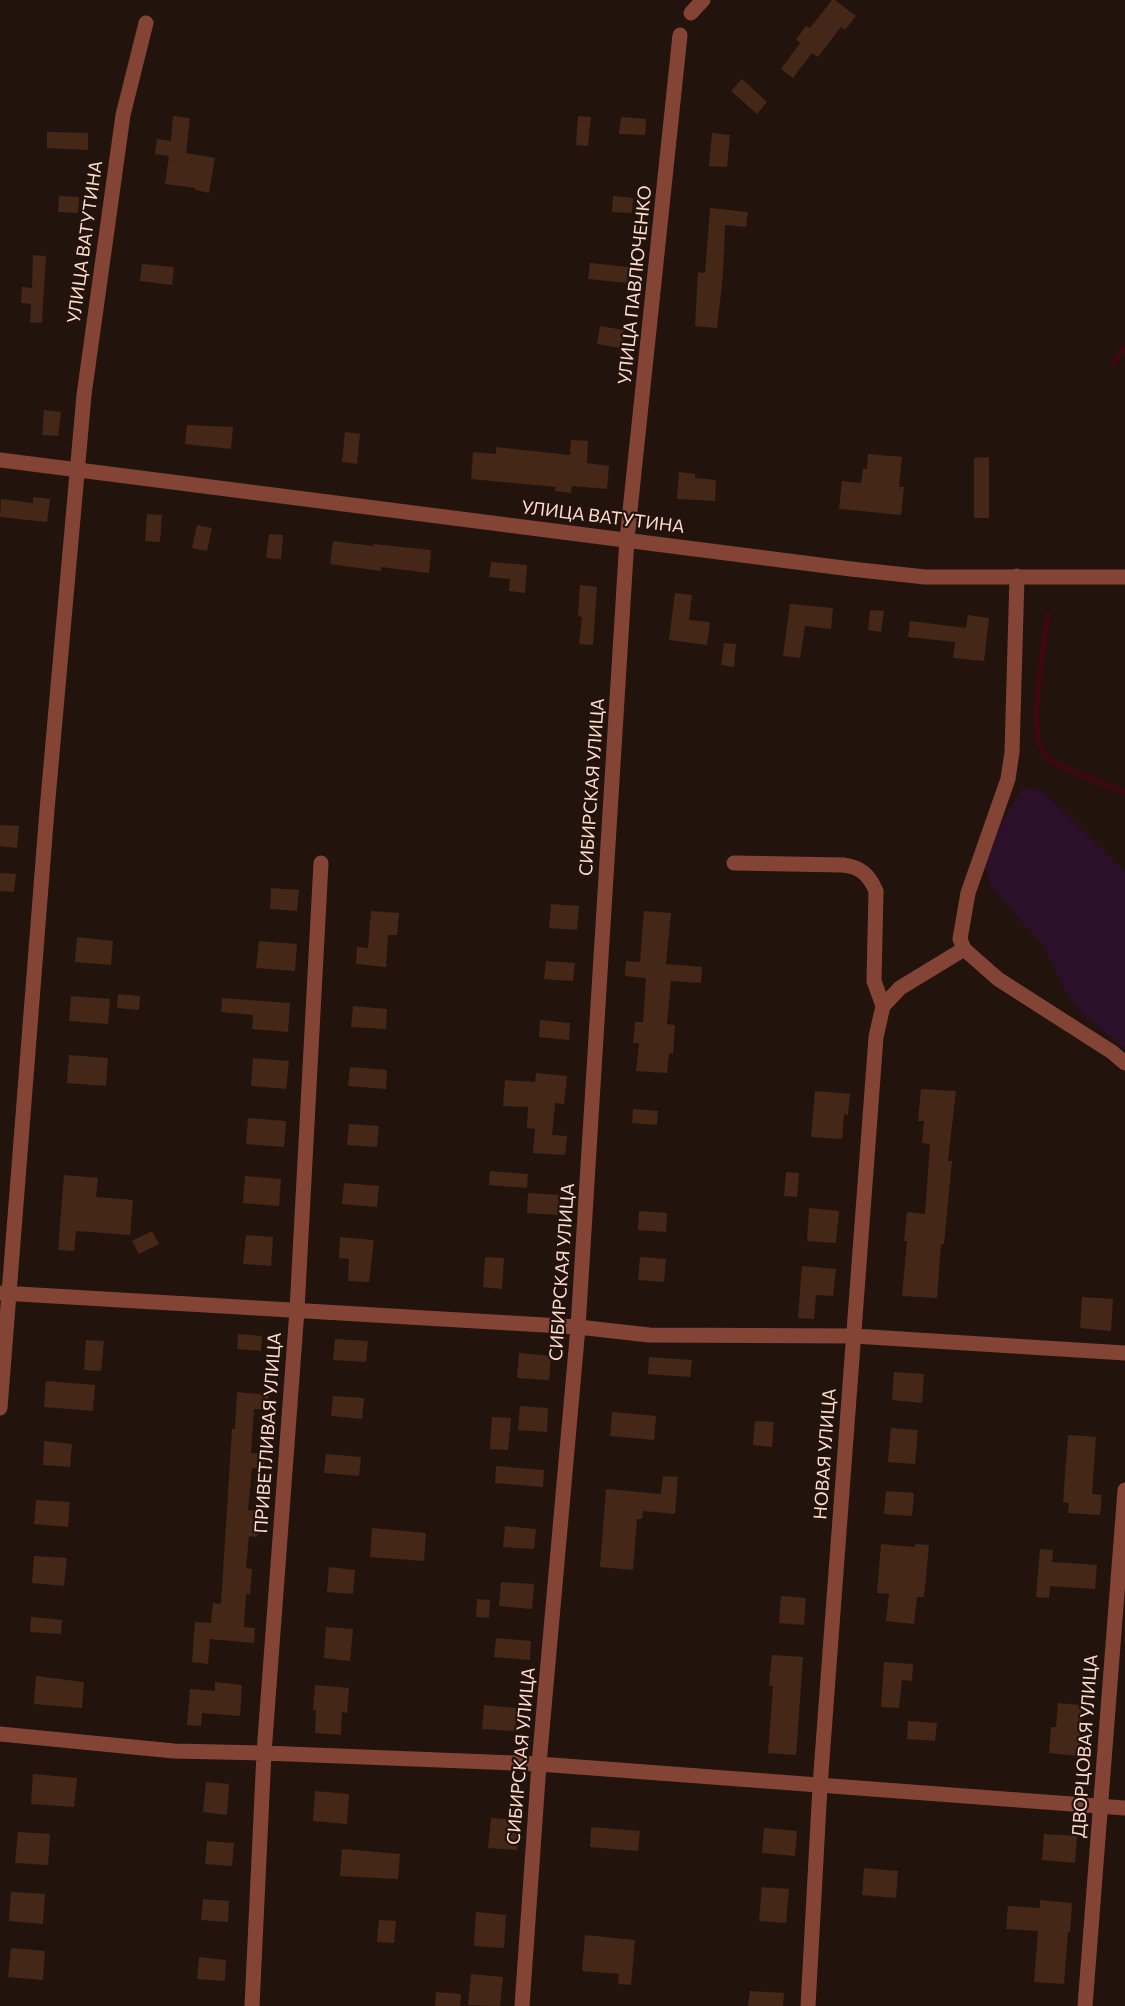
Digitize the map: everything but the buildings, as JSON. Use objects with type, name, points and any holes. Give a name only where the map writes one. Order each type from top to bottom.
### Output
[{"type":"street","points":[[691,13],[703,0]]},
{"type":"street","name":"УЛИЦА ВАТУТИНА","points":[[0,1408],[5,1293],[84,395],[123,115],[146,23]]},
{"type":"street","name":"УЛИЦА ПАВЛЮЧЕНКО","points":[[627,539],[680,35]]},
{"type":"street","name":"УЛИЦА ВАТУТИНА","points":[[0,460],[925,577],[1125,577]]},
{"type":"street","name":"СИБИРСКАЯ УЛИЦА","points":[[522,2006],[539,1764],[578,1327],[627,539]]},
{"type":"street","points":[[1017,576],[1012,752],[1008,778],[968,893],[960,939],[964,949],[998,979],[1112,1052],[1125,1063]]},
{"type":"street","name":"ПРИВЕТЛИВАЯ УЛИЦА","points":[[252,2006],[264,1753],[297,1310],[321,863]]},
{"type":"street","points":[[734,863],[843,865],[853,866],[865,873],[876,891],[874,981],[883,1006],[900,988],[964,949]]},
{"type":"street","name":"НОВАЯ УЛИЦА","points":[[808,2006],[820,1786],[876,1036],[883,1006]]},
{"type":"street","points":[[5,1293],[578,1327],[648,1335],[854,1336],[1125,1353]]},
{"type":"street","name":"ДВОРЦОВАЯ УЛИЦА","points":[[1086,2006],[1125,1490]]},
{"type":"street","points":[[0,1734],[174,1751],[539,1764],[1125,1808]]},
{"type":"shaded area","points":[[1024,787],[1040,789],[1125,872],[1125,1049],[1082,1013],[1069,998],[1044,947],[991,886],[987,863],[992,845],[1013,803]]},
{"type":"waterway","points":[[1113,364],[1125,347]]},
{"type":"waterway","points":[[1048,613],[1038,687],[1037,728],[1040,744],[1045,755],[1060,766],[1125,792]]}]
